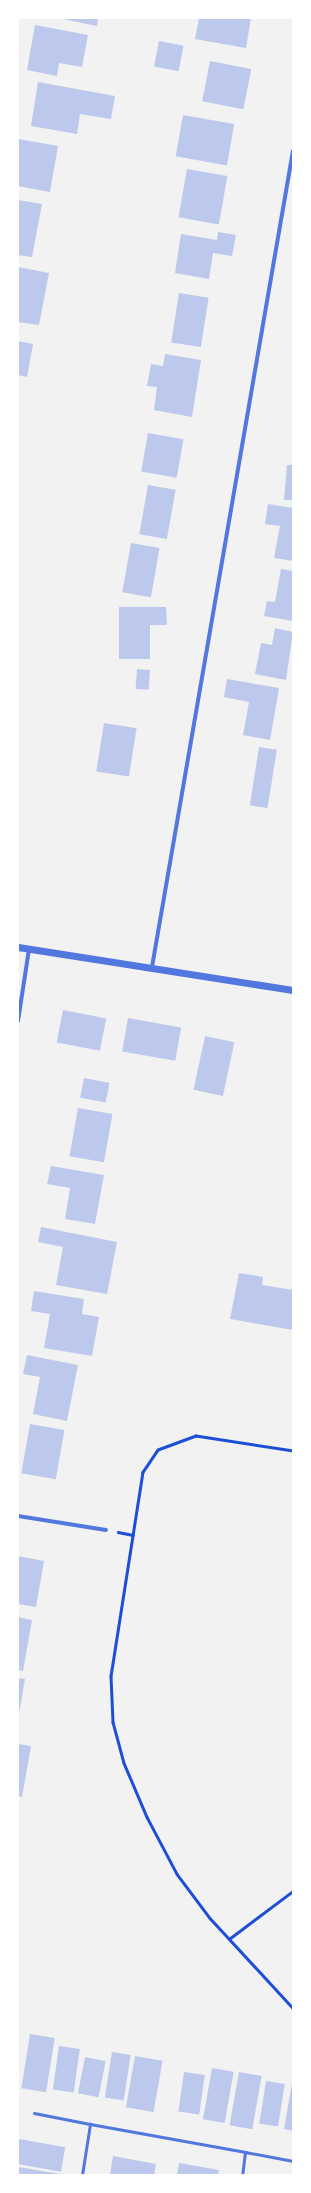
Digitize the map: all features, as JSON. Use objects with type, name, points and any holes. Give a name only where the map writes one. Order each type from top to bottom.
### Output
[{"type":"street","points":[[152,967],[293,152]]},
{"type":"street","points":[[18,947],[293,990]]},
{"type":"street","points":[[18,1021],[29,949]]},
{"type":"street","points":[[18,1516],[106,1530]]},
{"type":"lane","points":[[34,2113],[293,2161]]},
{"type":"lane","points":[[82,2175],[90,2124]]},
{"type":"lane","points":[[242,2175],[245,2152]]},
{"type":"path","points":[[293,1451],[196,1436],[158,1450],[143,1472],[111,1676],[113,1722],[124,1763],[147,1818],[177,1874],[229,1939],[293,2008]]},
{"type":"path","points":[[229,1939],[293,1891]]},
{"type":"building","points":[[58,18],[98,18],[97,26]]},
{"type":"building","points":[[199,18],[251,18],[246,48],[195,39]]},
{"type":"building","points":[[35,25],[88,35],[82,67],[59,63],[57,76],[27,70]]},
{"type":"building","points":[[159,41],[184,46],[179,71],[154,67]]},
{"type":"building","points":[[210,61],[251,69],[243,109],[202,101]]},
{"type":"building","points":[[38,82],[115,96],[111,119],[80,114],[77,134],[31,126]]},
{"type":"building","points":[[183,115],[234,124],[227,165],[176,156]]},
{"type":"building","points":[[18,139],[58,146],[50,192],[18,186]]},
{"type":"building","points":[[187,169],[227,176],[219,224],[178,217]]},
{"type":"building","points":[[18,200],[42,204],[32,257],[18,255]]},
{"type":"building","points":[[218,232],[236,235],[232,256],[213,253],[209,279],[175,273],[181,234],[217,240]]},
{"type":"building","points":[[18,267],[49,273],[39,325],[18,322]]},
{"type":"building","points":[[179,293],[209,298],[201,347],[171,342]]},
{"type":"building","points":[[18,341],[33,344],[27,377],[18,375]]},
{"type":"building","points":[[165,354],[201,360],[192,417],[154,410],[157,387],[147,386],[151,364],[163,366]]},
{"type":"building","points":[[148,433],[183,439],[177,478],[141,471]]},
{"type":"building","points":[[287,465],[293,465],[293,500],[284,500]]},
{"type":"building","points":[[148,485],[176,490],[167,539],[139,534]]},
{"type":"building","points":[[268,504],[293,508],[293,561],[274,558],[280,526],[265,524]]},
{"type":"building","points":[[131,543],[160,548],[151,597],[122,592]]},
{"type":"building","points":[[281,569],[293,571],[293,621],[264,616],[267,601],[275,602]]},
{"type":"building","points":[[119,607],[166,607],[167,625],[150,625],[150,659],[119,659]]},
{"type":"building","points":[[275,628],[293,632],[286,680],[255,674],[261,643],[272,645]]},
{"type":"building","points":[[137,669],[150,670],[149,690],[136,689]]},
{"type":"building","points":[[227,679],[279,688],[270,740],[243,735],[249,702],[224,697]]},
{"type":"building","points":[[104,723],[137,728],[129,777],[96,771]]},
{"type":"building","points":[[259,747],[277,750],[268,808],[250,805]]},
{"type":"building","points":[[63,1010],[106,1018],[100,1051],[57,1042]]},
{"type":"building","points":[[128,1018],[181,1027],[175,1061],[122,1051]]},
{"type":"building","points":[[205,1036],[234,1042],[223,1096],[194,1090]]},
{"type":"building","points":[[84,1078],[110,1083],[106,1103],[80,1098]]},
{"type":"building","points":[[78,1108],[112,1114],[104,1162],[69,1156]]},
{"type":"building","points":[[51,1166],[104,1175],[95,1224],[65,1219],[70,1188],[47,1184]]},
{"type":"building","points":[[41,1227],[117,1242],[107,1294],[56,1285],[63,1247],[38,1242]]},
{"type":"building","points":[[239,1273],[263,1277],[262,1285],[293,1290],[293,1330],[230,1319]]},
{"type":"building","points":[[34,1291],[84,1299],[82,1314],[99,1317],[92,1356],[44,1348],[50,1314],[31,1311]]},
{"type":"building","points":[[27,1355],[78,1365],[67,1421],[33,1414],[40,1377],[23,1374]]},
{"type":"building","points":[[30,1424],[64,1430],[56,1479],[21,1473]]},
{"type":"building","points":[[18,1556],[44,1561],[36,1607],[18,1604]]},
{"type":"building","points":[[18,1617],[32,1620],[23,1671],[18,1670]]},
{"type":"building","points":[[18,1678],[25,1679],[19,1714],[18,1714]]},
{"type":"building","points":[[18,1744],[31,1746],[22,1797],[18,1796]]},
{"type":"building","points":[[30,2034],[55,2038],[46,2092],[21,2088]]},
{"type":"building","points":[[59,2046],[80,2049],[74,2092],[53,2090]]},
{"type":"building","points":[[112,2052],[131,2055],[124,2100],[105,2097]]},
{"type":"building","points":[[135,2056],[163,2061],[154,2112],[126,2107]]},
{"type":"building","points":[[85,2057],[106,2061],[99,2097],[78,2093]]},
{"type":"building","points":[[212,2068],[234,2072],[225,2123],[203,2119]]},
{"type":"building","points":[[184,2072],[205,2075],[199,2115],[178,2112]]},
{"type":"building","points":[[239,2072],[262,2076],[252,2129],[230,2125]]},
{"type":"building","points":[[266,2081],[285,2084],[278,2126],[259,2123]]},
{"type":"building","points":[[292,2083],[293,2084],[293,2131],[284,2129]]},
{"type":"building","points":[[19,2139],[65,2147],[61,2172],[18,2164]]},
{"type":"building","points":[[113,2156],[156,2164],[154,2175],[110,2175]]},
{"type":"building","points":[[179,2163],[219,2170],[218,2175],[177,2175]]},
{"type":"building","points":[[18,2167],[61,2174],[61,2175],[18,2175]]}]
